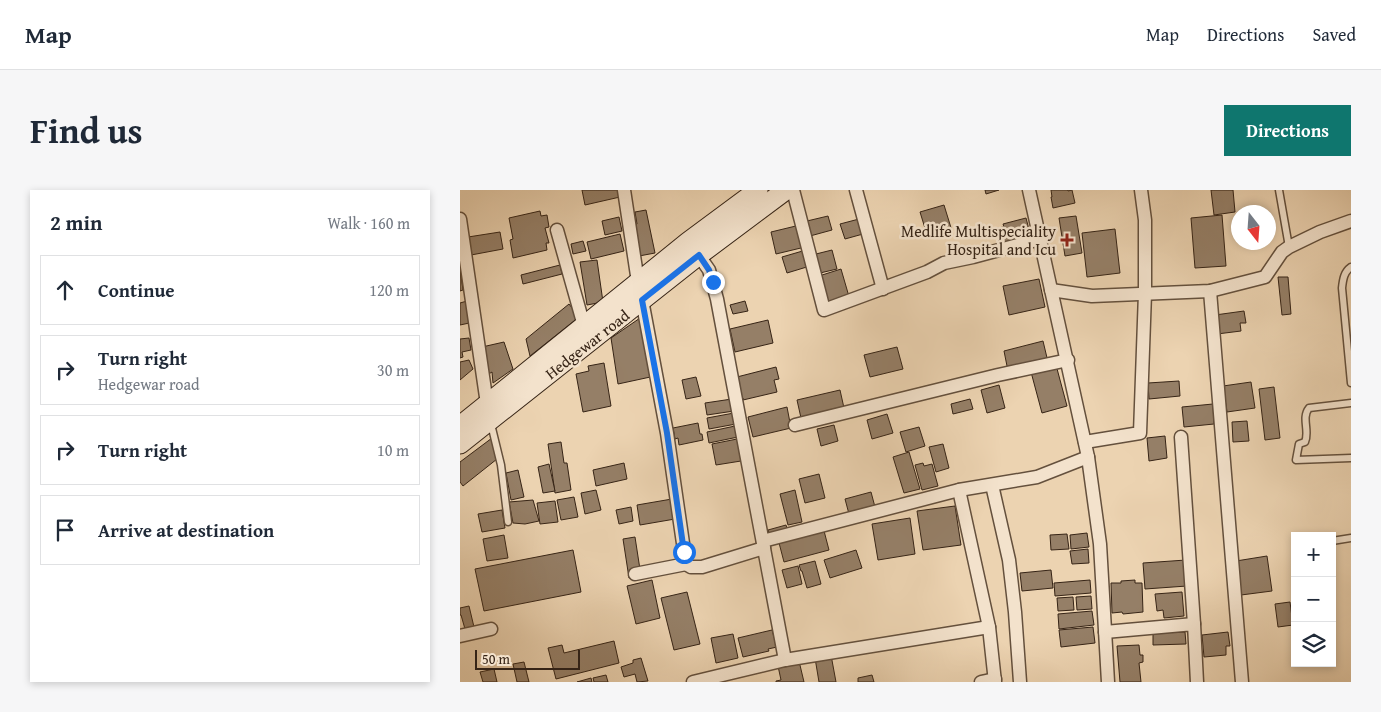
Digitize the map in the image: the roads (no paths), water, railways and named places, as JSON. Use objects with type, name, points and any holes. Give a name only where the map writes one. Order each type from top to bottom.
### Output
[{"type":"main road","name":"Hedgewar road","points":[[460,426],[488,412],[694,249],[758,190]]},
{"type":"main road","name":"Hedgewar road","points":[[694,249],[786,190]]},
{"type":"main road","name":"Hedgewar road","points":[[460,444],[488,412],[584,326],[640,291]]},
{"type":"street","points":[[624,190],[640,291],[667,433],[686,564],[691,568],[702,567],[764,544],[959,490],[1037,477],[1088,457]]},
{"type":"street","points":[[793,190],[824,310],[927,272],[944,263],[1040,239]]},
{"type":"street","points":[[856,190],[883,289]]},
{"type":"street","points":[[1029,190],[1088,457],[1100,544],[1108,682]]},
{"type":"street","points":[[1085,442],[1140,433],[1146,293],[1145,220],[1141,190]]},
{"type":"street","points":[[460,219],[488,412]]},
{"type":"street","points":[[1050,290],[1092,296],[1210,291],[1266,277],[1282,252],[1289,247],[1320,232],[1351,221]]},
{"type":"street","points":[[557,230],[584,326]]},
{"type":"street","points":[[694,249],[709,270],[717,298],[785,660]]},
{"type":"street","points":[[1210,291],[1242,682]]},
{"type":"street","points":[[795,425],[998,375],[1068,360]]},
{"type":"street","points":[[1181,437],[1197,682]]},
{"type":"street","points":[[992,485],[1008,560],[1015,612],[1020,682]]},
{"type":"street","points":[[959,490],[989,627],[995,680],[980,682]]},
{"type":"street","points":[[635,574],[686,564]]},
{"type":"street","points":[[1105,632],[1194,624]]},
{"type":"street","points":[[693,682],[785,660],[989,627]]},
{"type":"street","points":[[460,636],[491,629]]},
{"type":"lane","points":[[1279,190],[1289,247]]},
{"type":"lane","points":[[1351,267],[1344,276],[1342,288],[1351,383]]},
{"type":"lane","points":[[1351,403],[1309,408],[1305,418],[1307,438],[1305,442],[1299,444],[1296,460],[1351,458]]},
{"type":"lane","points":[[488,412],[501,465],[508,522]]},
{"type":"lane","points":[[1336,540],[1351,538]]},
{"type":"place","name":"Medlife Multispeciality Hospital and Icu","points":[[1067,240]]}]
